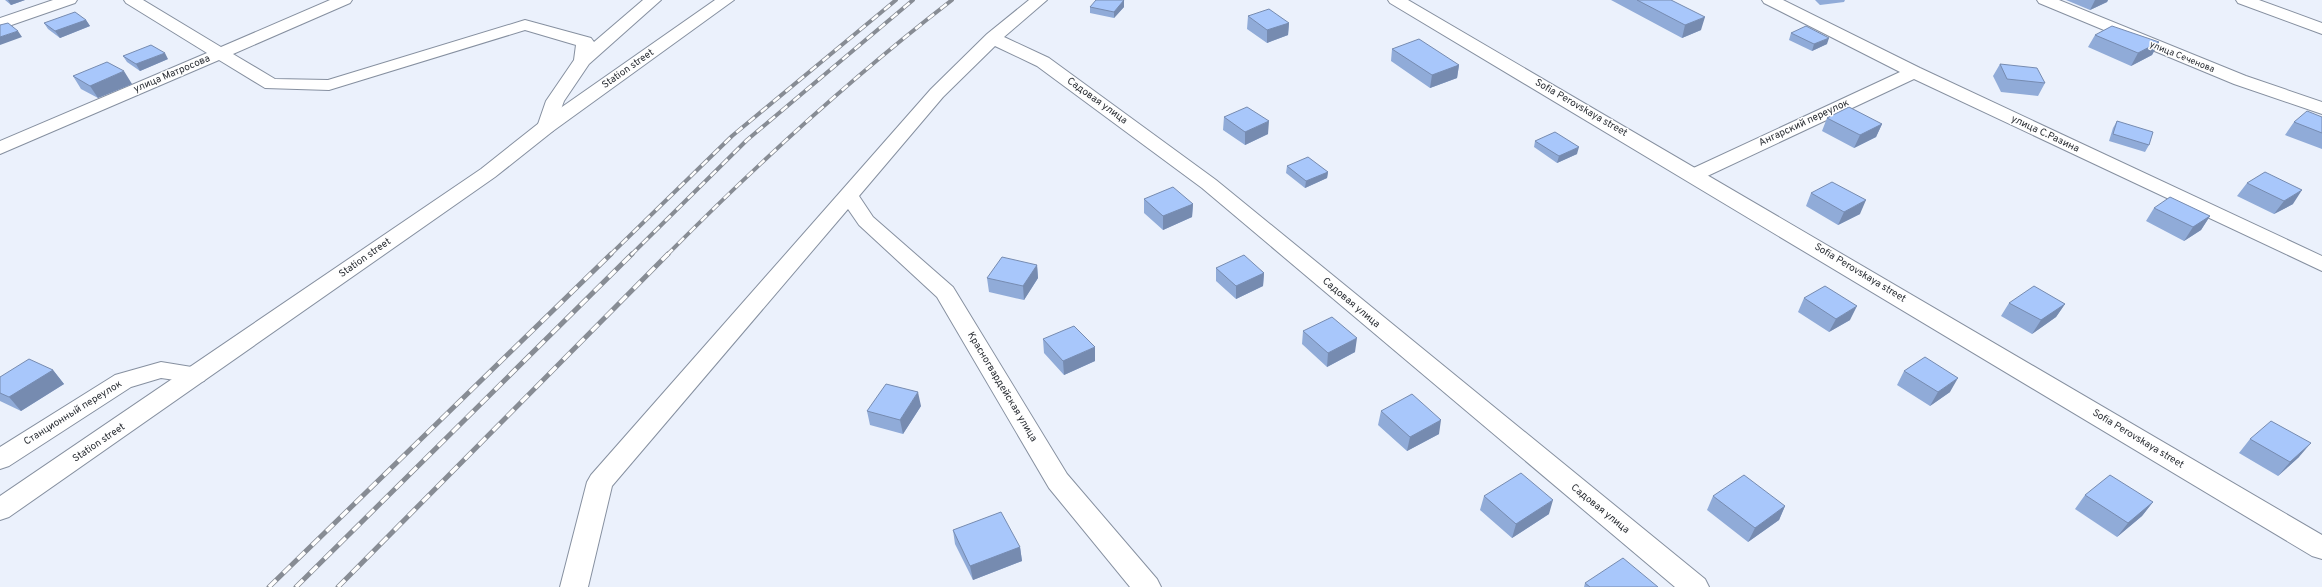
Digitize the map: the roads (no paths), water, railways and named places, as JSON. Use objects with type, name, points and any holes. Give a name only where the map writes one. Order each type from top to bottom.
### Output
[{"type":"street","points":[[0,24],[69,0]]},
{"type":"street","points":[[132,0],[271,84],[329,85],[525,25],[584,42],[583,60]]},
{"type":"street","name":"улица Матросова","points":[[0,148],[344,0]]},
{"type":"street","points":[[546,127],[555,101],[583,60],[653,0]]},
{"type":"street","name":"Station street","points":[[0,510],[488,173],[546,127],[726,0]]},
{"type":"street","points":[[574,587],[600,482],[937,93],[993,38],[1039,0]]},
{"type":"street","name":"Sofia Perovskaya street","points":[[1396,0],[2322,548]]},
{"type":"street","name":"улица С.Разина","points":[[1770,0],[1914,72],[2322,264]]},
{"type":"street","name":"улица Сеченова","points":[[2045,0],[2240,80],[2322,108]]},
{"type":"street","points":[[2244,0],[2322,29]]},
{"type":"street","name":"Садовая улица","points":[[993,38],[1043,62],[1209,184],[1695,587]]},
{"type":"street","name":"Ангарский переулок","points":[[1694,175],[1914,72]]},
{"type":"street","name":"Красногвардейская улица","points":[[848,195],[866,221],[945,292],[1058,481],[1147,587]]},
{"type":"street","name":"Станционный переулок","points":[[0,459],[123,381],[161,370],[176,371],[196,376]]},
{"type":"railway","points":[[610,255],[732,136],[896,0]]},
{"type":"railway","points":[[631,255],[747,140],[913,0]]},
{"type":"railway","points":[[668,254],[735,188],[805,123],[878,60],[952,0]]},
{"type":"railway","points":[[269,587],[611,254]]},
{"type":"railway","points":[[296,587],[632,254]]},
{"type":"railway","points":[[338,587],[668,254]]}]
